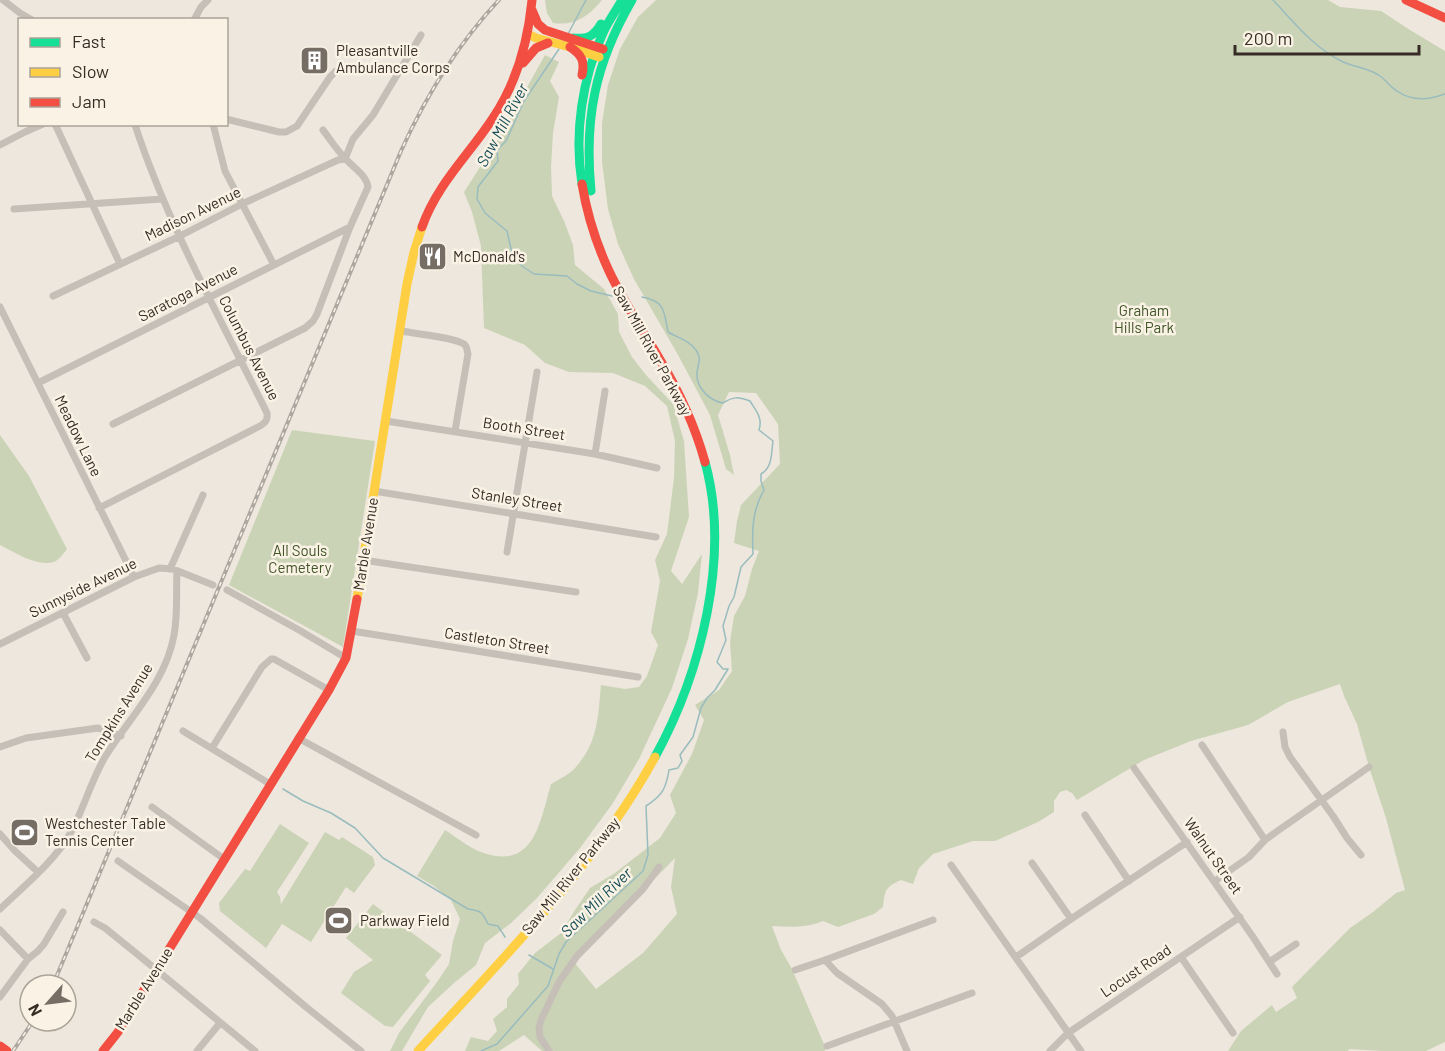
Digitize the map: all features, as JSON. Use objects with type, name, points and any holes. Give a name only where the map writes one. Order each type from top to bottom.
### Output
[{"type":"main road","points":[[571,43],[596,34],[615,0]]},
{"type":"main road","name":"Saw Mill River Parkway","points":[[418,1051],[560,893],[589,858],[624,808],[650,765],[679,703],[694,660],[709,596],[716,528],[706,462],[695,430],[676,389],[614,282],[600,251],[592,230],[580,175],[578,143],[583,95],[610,19],[622,0]]},
{"type":"main road","name":"Saw Mill River Parkway","points":[[427,1051],[567,896],[609,843],[634,806],[667,748],[689,696],[706,643],[716,599],[722,556],[722,517],[720,494],[710,450],[683,387],[616,270],[603,239],[594,207],[588,162],[588,129],[600,52],[632,0]]},
{"type":"main road","points":[[1406,0],[1445,18]]},
{"type":"main road","points":[[1423,0],[1445,10]]},
{"type":"main road","points":[[531,4],[540,27],[556,38],[600,52]]},
{"type":"main road","name":"Marble Avenue","points":[[103,1051],[115,1036],[192,912],[329,690],[346,658],[413,254],[428,211],[446,181],[499,109],[518,70],[528,34],[531,4]]},
{"type":"main road","points":[[528,34],[536,38],[556,38]]},
{"type":"main road","points":[[518,70],[535,48],[556,38]]},
{"type":"main road","points":[[571,43],[584,64],[573,111],[573,130],[578,143]]},
{"type":"main road","points":[[0,1047],[7,1051]]},
{"type":"street","points":[[3,0],[29,18]]},
{"type":"street","points":[[195,18],[208,0]]},
{"type":"street","points":[[345,159],[353,139],[373,115],[421,35]]},
{"type":"street","points":[[228,119],[286,132],[297,126],[336,71],[350,67],[399,69]]},
{"type":"street","points":[[0,145],[38,126]]},
{"type":"street","points":[[56,126],[120,264]]},
{"type":"street","name":"Columbus Avenue","points":[[99,508],[258,427],[265,423],[267,417],[162,199],[135,126]]},
{"type":"street","points":[[214,126],[225,171],[273,265]]},
{"type":"street","points":[[113,424],[306,328],[314,321],[368,187],[364,178],[345,159],[323,130]]},
{"type":"street","name":"Madison Avenue","points":[[53,296],[242,204],[338,160],[345,159]]},
{"type":"street","points":[[14,209],[162,199]]},
{"type":"street","name":"Saratoga Avenue","points":[[38,383],[350,227]]},
{"type":"street","name":"Meadow Lane","points":[[0,307],[134,577]]},
{"type":"street","points":[[400,331],[462,342],[466,346],[468,354],[455,431]]},
{"type":"street","points":[[507,552],[537,372]]},
{"type":"street","points":[[595,454],[605,391]]},
{"type":"street","name":"Booth Street","points":[[386,421],[595,454],[657,468]]},
{"type":"street","name":"Stanley Street","points":[[374,491],[656,537]]},
{"type":"street","points":[[203,495],[173,570],[213,585]]},
{"type":"street","points":[[363,560],[576,592]]},
{"type":"street","name":"Sunnyside Avenue","points":[[0,644],[134,577],[159,568],[173,570]]},
{"type":"street","name":"Tompkins Avenue","points":[[0,909],[38,872],[72,832],[105,757],[163,671],[174,636],[177,605],[173,570]]},
{"type":"street","points":[[227,590],[346,658]]},
{"type":"street","points":[[63,613],[87,658]]},
{"type":"street","name":"Castleton Street","points":[[352,631],[638,677]]},
{"type":"street","points":[[212,748],[262,666],[271,658],[329,690]]},
{"type":"street","points":[[0,747],[26,738],[98,728],[121,736]]},
{"type":"street","points":[[183,731],[270,784]]},
{"type":"street","points":[[1283,732],[1285,747],[1290,757],[1361,855]]},
{"type":"street","points":[[298,738],[476,835]]},
{"type":"street","points":[[1202,745],[1265,840]]},
{"type":"street","points":[[1215,881],[1249,857],[1265,840],[1369,766]]},
{"type":"street","name":"Walnut Street","points":[[1134,768],[1240,917],[1277,974]]},
{"type":"street","points":[[152,807],[224,859]]},
{"type":"street","points":[[1085,815],[1129,882]]},
{"type":"street","points":[[0,834],[38,872]]},
{"type":"street","points":[[1016,957],[1187,842]]},
{"type":"street","points":[[118,861],[192,912],[361,1051]]},
{"type":"street","points":[[1032,863],[1071,919]]},
{"type":"street","points":[[951,866],[1082,1051]]},
{"type":"street","points":[[549,1051],[540,1037],[540,1020],[559,982],[577,956],[643,889],[659,867]]},
{"type":"street","points":[[0,997],[28,958],[44,944],[63,912]]},
{"type":"street","name":"Locust Road","points":[[1050,1051],[1068,1033],[1240,917]]},
{"type":"street","points":[[795,970],[933,920]]},
{"type":"street","points":[[94,921],[255,1051]]},
{"type":"street","points":[[0,930],[28,958]]},
{"type":"street","points":[[1269,962],[1296,944]]},
{"type":"street","points":[[1181,957],[1233,1033]]},
{"type":"street","points":[[825,960],[837,973],[882,1004],[892,1016],[907,1051]]},
{"type":"street","points":[[827,1046],[972,993]]},
{"type":"street","points":[[197,1051],[220,1023]]},
{"type":"green space","points":[[545,0],[602,0],[580,19],[561,24],[553,23],[547,13]]},
{"type":"green space","name":"Graham Hills Park","points":[[656,0],[1328,0],[1340,7],[1381,11],[1445,51],[1445,1042],[1426,1051],[1349,1049],[1348,1051],[1228,1051],[1241,1031],[1272,1005],[1276,1012],[1297,998],[1292,987],[1350,928],[1396,893],[1405,890],[1357,724],[1340,684],[1288,702],[1248,725],[1191,741],[1144,760],[1077,800],[1072,793],[1066,790],[1060,792],[1054,801],[1054,812],[1038,822],[995,841],[973,841],[933,854],[919,868],[913,884],[901,880],[889,887],[885,893],[883,907],[874,914],[838,927],[823,921],[805,926],[772,926],[826,1049],[824,1051],[542,1051],[524,1035],[499,1051],[465,1051],[471,1037],[488,1041],[497,1031],[493,1019],[507,1007],[507,999],[519,984],[518,974],[535,953],[561,933],[590,888],[615,873],[660,838],[676,813],[670,795],[692,754],[704,720],[695,705],[719,690],[732,671],[730,642],[734,616],[745,596],[759,551],[734,543],[741,505],[780,464],[778,424],[756,393],[729,392],[718,415],[734,475],[726,469],[710,415],[634,279],[618,244],[608,209],[602,162],[602,123],[608,85],[620,49],[638,17]],"holes":[[[675,858],[671,887],[677,914],[643,953],[596,989],[574,962]]]},
{"type":"green space","points":[[545,55],[559,62],[550,81],[559,97],[553,133],[552,196],[573,245],[575,265],[604,289],[618,314],[619,332],[632,357],[673,404],[684,441],[689,517],[671,571],[682,584],[702,554],[698,593],[688,639],[672,688],[639,759],[613,803],[580,848],[537,898],[511,923],[485,943],[476,965],[428,1007],[402,1051],[390,1051],[399,1033],[449,964],[460,919],[451,900],[417,876],[445,830],[481,852],[499,856],[513,855],[524,849],[532,840],[538,827],[551,784],[573,770],[583,759],[593,739],[601,685],[625,689],[639,687],[647,676],[658,645],[651,632],[660,581],[655,560],[667,534],[674,478],[675,441],[667,406],[645,386],[613,373],[569,372],[545,363],[525,345],[484,328],[481,246],[464,192],[500,136]]},
{"type":"green space","name":"All Souls Cemetery","points":[[292,430],[375,441],[343,647],[229,585]]},
{"type":"green space","points":[[0,435],[29,476],[67,549],[54,562],[33,561],[0,545]]},
{"type":"green space","points":[[280,824],[309,843],[277,892],[281,904],[325,832],[339,840],[342,837],[373,857],[375,865],[354,893],[346,887],[311,942],[282,924],[266,948],[220,911],[219,903],[245,869],[250,871]]},
{"type":"green space","points":[[373,904],[442,955],[425,975],[430,981],[393,1027],[385,1026],[341,993],[354,972],[373,960],[346,938]]},
{"type":"waterway","name":"Saw Mill River","points":[[568,34],[586,0]]},
{"type":"waterway","name":"Saw Mill River","points":[[1273,0],[1313,41],[1341,61],[1376,73],[1408,97],[1426,98],[1445,94]]},
{"type":"waterway","name":"Saw Mill River","points":[[559,49],[524,101],[506,141],[497,150],[498,161],[478,187],[477,199],[485,213],[507,231],[512,253],[522,266],[534,274],[567,276],[591,291],[612,296]]},
{"type":"waterway","name":"Saw Mill River","points":[[481,1051],[497,1044],[548,986],[559,954],[566,942],[643,871],[648,855],[646,806],[663,791],[669,770],[678,768],[682,761],[680,755],[693,737],[701,708],[728,669],[723,669],[717,662],[726,640],[723,626],[734,597],[741,567],[753,554],[755,513],[764,490],[761,474],[770,464],[773,441],[759,430],[757,411],[750,401],[736,398],[723,403],[718,402],[701,389],[697,379],[698,353],[687,341],[668,332],[664,313],[659,304],[642,297]]},
{"type":"waterway","points":[[283,789],[355,828],[383,858],[468,909],[481,913],[488,924],[498,926],[505,937]]},
{"type":"waterway","points":[[529,955],[553,969]]},
{"type":"railway","points":[[58,973],[401,151],[421,111],[456,53],[499,0]]},
{"type":"railway","points":[[13,1051],[25,1033]]},
{"type":"traffic: fast","points":[[582,184],[579,145],[585,88],[603,33],[622,0]]},
{"type":"traffic: fast","points":[[591,191],[589,139],[595,92],[609,47],[632,0]]},
{"type":"traffic: fast","points":[[573,38],[590,36],[601,24]]},
{"type":"traffic: fast","points":[[655,757],[686,689],[707,613],[713,574],[715,536],[712,498],[705,462]]},
{"type":"traffic: slow","points":[[528,34],[599,57]]},
{"type":"traffic: slow","points":[[357,599],[407,284],[422,227]]},
{"type":"traffic: slow","points":[[418,1051],[546,911],[576,874],[631,798],[655,757]]},
{"type":"traffic: jam","points":[[422,227],[436,197],[484,132],[509,90],[528,31],[532,0]]},
{"type":"traffic: jam","points":[[1406,0],[1445,18]]},
{"type":"traffic: jam","points":[[532,10],[538,24],[545,30],[603,49]]},
{"type":"traffic: jam","points":[[523,63],[536,48],[548,43]]},
{"type":"traffic: jam","points":[[570,47],[582,59],[582,75]]},
{"type":"traffic: jam","points":[[582,184],[592,228],[604,260],[620,293],[680,396],[705,462]]},
{"type":"traffic: jam","points":[[103,1051],[118,1032],[329,690],[346,658],[357,599]]},
{"type":"traffic: jam","points":[[0,1046],[7,1051]]},
{"type":"place","name":"Pleasantville Ambulance Corps","points":[[315,60]]},
{"type":"place","name":"McDonald's","points":[[432,257]]},
{"type":"place","name":"Westchester Table Tennis Center","points":[[24,833]]},
{"type":"place","name":"Parkway Field","points":[[339,921]]}]
